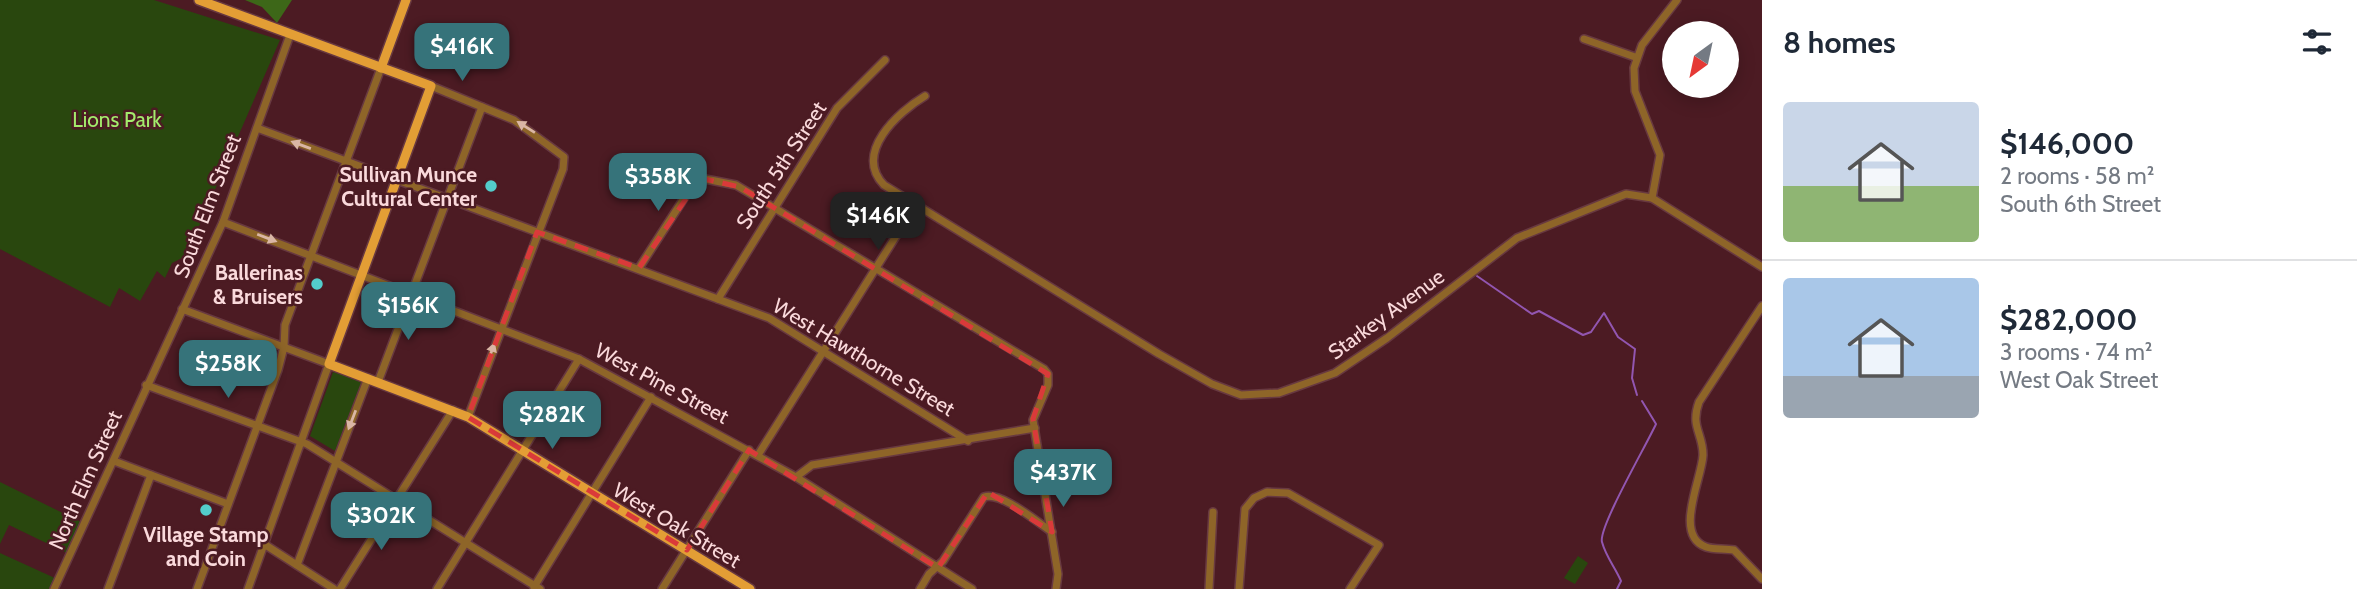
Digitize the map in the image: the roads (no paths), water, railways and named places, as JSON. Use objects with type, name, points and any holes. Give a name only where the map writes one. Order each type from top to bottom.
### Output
[{"type":"main road","points":[[199,0],[431,86],[329,363]]},
{"type":"main road","points":[[381,68],[405,0]]},
{"type":"main road","name":"West Oak Street","points":[[329,363],[468,417],[750,589]]},
{"type":"street","points":[[1677,0],[1651,32],[1636,57],[1635,91],[1660,155],[1652,198],[1762,267]]},
{"type":"street","name":"South Elm Street","points":[[146,385],[181,309],[189,299],[223,222],[290,35]]},
{"type":"street","points":[[1584,39],[1636,57]]},
{"type":"street","name":"South 5th Street","points":[[718,299],[836,108],[885,60]]},
{"type":"street","points":[[197,589],[284,347],[285,325],[381,68]]},
{"type":"street","points":[[431,86],[514,120],[564,157],[564,169],[537,232],[468,417]]},
{"type":"street","name":"Starkey Avenue","points":[[925,96],[907,107],[882,135],[873,160],[880,181],[915,206],[1206,381],[1232,393],[1279,393],[1307,385],[1346,366],[1429,307],[1502,247],[1537,227],[1611,198],[1633,194],[1652,198]]},
{"type":"street","points":[[378,382],[482,107]]},
{"type":"street","name":"West Hawthorne Street","points":[[257,128],[769,318],[968,441]]},
{"type":"street","points":[[639,268],[692,186],[701,178],[736,185],[1044,369],[1049,380],[1034,413],[1058,574],[1056,589]]},
{"type":"street","points":[[758,455],[915,206]]},
{"type":"street","name":"West Pine Street","points":[[223,222],[362,273],[579,359],[796,477],[972,589]]},
{"type":"street","points":[[1762,306],[1759,318],[1699,402],[1695,415],[1703,459],[1689,520],[1692,535],[1699,542],[1707,548],[1734,550],[1762,579]]},
{"type":"street","name":"West Oak Street","points":[[181,309],[329,363]]},
{"type":"street","points":[[437,589],[579,359]]},
{"type":"street","points":[[248,589],[329,363]]},
{"type":"street","points":[[297,565],[368,378]]},
{"type":"street","points":[[146,385],[301,441],[536,588],[651,397]]},
{"type":"street","name":"North Elm Street","points":[[55,589],[146,385]]},
{"type":"street","points":[[341,589],[453,410]]},
{"type":"street","points":[[796,477],[812,466],[1035,428]]},
{"type":"street","points":[[662,589],[749,450]]},
{"type":"street","points":[[114,461],[228,504]]},
{"type":"street","points":[[108,589],[151,475]]},
{"type":"street","points":[[1239,589],[1245,509],[1254,498],[1267,492],[1288,493],[1379,545],[1350,589]]},
{"type":"street","points":[[920,589],[937,568],[979,503],[990,495],[1052,532]]},
{"type":"street","points":[[1209,589],[1213,512]]},
{"type":"street","points":[[264,544],[334,589]]},
{"type":"waterway","points":[[1477,276],[1532,314],[1539,311],[1583,335],[1591,332],[1604,313],[1618,337],[1635,349],[1632,378],[1637,395]]},
{"type":"waterway","points":[[1617,589],[1621,581],[1602,542],[1603,534],[1607,520],[1656,424],[1642,401]]},
{"type":"place","name":"Sullivan Munce Cultural Center","points":[[491,186]]},
{"type":"place","name":"Ballerinas & Bruisers","points":[[317,284]]},
{"type":"place","name":"Village Stamp and Coin","points":[[206,510]]},
{"type":"park label","name":"Lions Park","points":[[117,119]]}]
